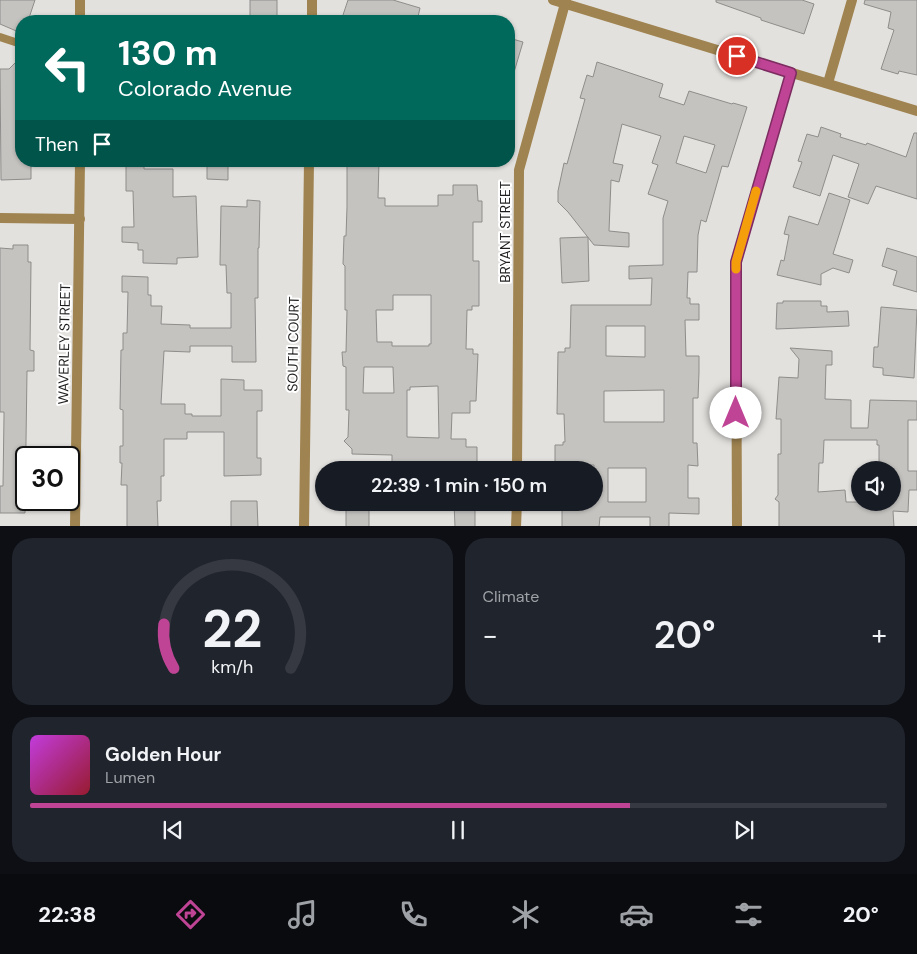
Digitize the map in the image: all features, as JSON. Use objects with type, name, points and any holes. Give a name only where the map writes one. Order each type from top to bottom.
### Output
[{"type":"street","points":[[80,0],[80,15]]},
{"type":"street","points":[[312,0],[312,15]]},
{"type":"street","points":[[553,0],[566,2],[917,111]]},
{"type":"street","points":[[828,83],[852,0]]},
{"type":"street","name":"BRYANT STREET","points":[[517,461],[519,170],[566,2]]},
{"type":"street","points":[[737,526],[736,262],[791,73]]},
{"type":"street","name":"WAVERLEY STREET","points":[[75,526],[80,167]]},
{"type":"street","name":"SOUTH COURT","points":[[304,526],[310,167]]},
{"type":"street","points":[[0,218],[80,219]]},
{"type":"street","points":[[516,526],[517,511]]},
{"type":"lane","points":[[0,37],[15,42]]},
{"type":"building","points":[[0,0],[35,0],[30,15],[15,15],[15,30],[0,24]]},
{"type":"building","points":[[250,0],[277,0],[277,15],[250,15]]},
{"type":"building","points":[[348,0],[393,0],[420,8],[418,15],[343,15]]},
{"type":"building","points":[[716,0],[802,0],[814,4],[804,34],[761,20],[761,18],[716,2]]},
{"type":"building","points":[[865,0],[917,0],[917,75],[899,71],[898,74],[881,69],[894,30],[888,28],[891,12],[864,4]]},
{"type":"building","points":[[515,40],[523,42],[515,69]]},
{"type":"building","points":[[597,62],[663,84],[659,97],[684,105],[689,91],[747,107],[728,167],[722,166],[706,222],[701,220],[698,235],[697,272],[688,272],[687,298],[690,298],[690,304],[699,304],[699,320],[685,320],[686,356],[699,356],[699,372],[698,398],[693,398],[693,443],[697,443],[698,466],[688,465],[688,498],[699,498],[699,514],[669,513],[669,526],[650,526],[650,517],[600,517],[599,526],[562,526],[562,511],[603,511],[603,461],[555,461],[555,445],[563,445],[563,442],[565,442],[564,414],[557,414],[558,352],[565,352],[565,348],[570,348],[571,305],[651,305],[652,278],[629,279],[629,266],[663,265],[663,218],[668,201],[648,194],[658,165],[652,163],[661,136],[622,124],[613,163],[623,165],[619,182],[611,180],[609,231],[629,233],[629,247],[594,245],[558,202],[558,191],[564,163],[567,164],[585,99],[580,98],[587,75],[593,77]],"holes":[[[684,136],[715,145],[706,173],[676,163]],[[606,326],[645,326],[645,357],[606,356]],[[664,390],[664,422],[604,422],[604,391]],[[608,468],[646,468],[646,502],[608,502]]]},
{"type":"building","points":[[15,63],[15,167],[31,167],[31,179],[1,180],[0,69],[9,69]]},
{"type":"building","points":[[821,127],[841,134],[840,137],[866,145],[867,143],[906,157],[914,133],[917,133],[917,199],[876,186],[868,204],[848,197],[859,164],[833,155],[820,196],[793,187],[802,162],[798,161],[807,134],[818,137]]},
{"type":"building","points":[[126,167],[173,169],[173,197],[196,196],[198,257],[177,258],[177,264],[143,263],[143,250],[138,250],[138,243],[122,242],[122,227],[134,227],[133,191],[126,191]]},
{"type":"building","points":[[207,167],[228,167],[228,180],[207,179]]},
{"type":"building","points":[[347,167],[379,167],[378,198],[385,198],[385,206],[438,206],[438,195],[453,195],[453,185],[477,185],[478,201],[482,201],[482,222],[473,222],[473,261],[479,261],[479,306],[472,306],[472,310],[467,310],[466,349],[473,349],[473,354],[478,354],[476,401],[470,401],[470,413],[452,413],[451,439],[466,439],[466,447],[477,447],[477,461],[392,461],[392,455],[352,454],[352,449],[344,441],[348,437],[349,410],[346,410],[346,367],[343,366],[342,352],[346,352],[347,310],[345,310],[345,266],[343,264],[344,236],[346,236]],"holes":[[[393,295],[431,295],[431,344],[429,346],[392,346],[392,342],[377,342],[376,310],[393,310]],[[364,367],[393,367],[394,393],[363,393]],[[438,386],[439,438],[407,437],[407,390],[410,390],[410,387]]]},
{"type":"building","points":[[829,193],[850,200],[833,254],[853,260],[849,273],[833,268],[821,274],[821,285],[777,275],[781,260],[784,261],[789,235],[784,234],[789,216],[818,225]]},
{"type":"building","points":[[247,200],[260,201],[258,298],[255,298],[256,362],[232,362],[232,346],[190,346],[190,352],[164,351],[161,404],[185,404],[185,414],[192,414],[192,416],[221,416],[221,379],[244,380],[244,390],[262,390],[262,411],[257,411],[257,458],[261,458],[261,475],[224,476],[224,432],[187,432],[187,439],[164,439],[164,476],[161,476],[161,501],[157,501],[158,526],[127,526],[127,485],[121,485],[122,463],[120,463],[120,446],[123,446],[123,410],[120,409],[121,350],[123,350],[123,333],[127,333],[128,292],[122,292],[122,276],[148,277],[148,295],[151,295],[151,306],[162,306],[161,324],[190,325],[190,328],[231,328],[231,293],[227,293],[226,265],[220,265],[221,206],[247,207]]},
{"type":"building","points":[[588,237],[589,281],[562,283],[560,238]]},
{"type":"building","points":[[13,245],[28,245],[28,262],[31,262],[30,350],[34,351],[34,371],[27,371],[26,446],[15,446],[15,511],[25,511],[25,513],[0,513],[0,486],[3,486],[4,412],[0,412],[0,248],[13,249]]},
{"type":"building","points":[[887,248],[917,257],[917,292],[893,285],[897,271],[882,266]]},
{"type":"building","points":[[783,301],[821,301],[821,306],[827,306],[827,312],[848,311],[849,326],[776,329],[777,303],[783,303]]},
{"type":"building","points":[[881,307],[917,310],[914,378],[883,375],[883,368],[873,367],[874,347],[878,347]]},
{"type":"building","points":[[790,348],[832,351],[832,365],[826,365],[825,399],[851,400],[851,428],[868,428],[870,400],[917,401],[917,420],[908,420],[908,471],[917,471],[917,490],[909,490],[908,512],[893,511],[894,526],[779,526],[779,502],[775,499],[778,495],[778,454],[781,454],[781,419],[776,419],[779,377],[798,378],[799,359]]},
{"type":"building","points":[[231,501],[257,501],[258,526],[231,526]]},
{"type":"building","points":[[346,511],[369,511],[369,526],[346,526]]},
{"type":"building","points":[[454,511],[475,511],[475,526],[455,526]]},
{"type":"slow traffic","points":[[736,269],[736,262],[756,191]]},
{"type":"route","points":[[736,413],[736,262],[791,73],[737,56]]}]
